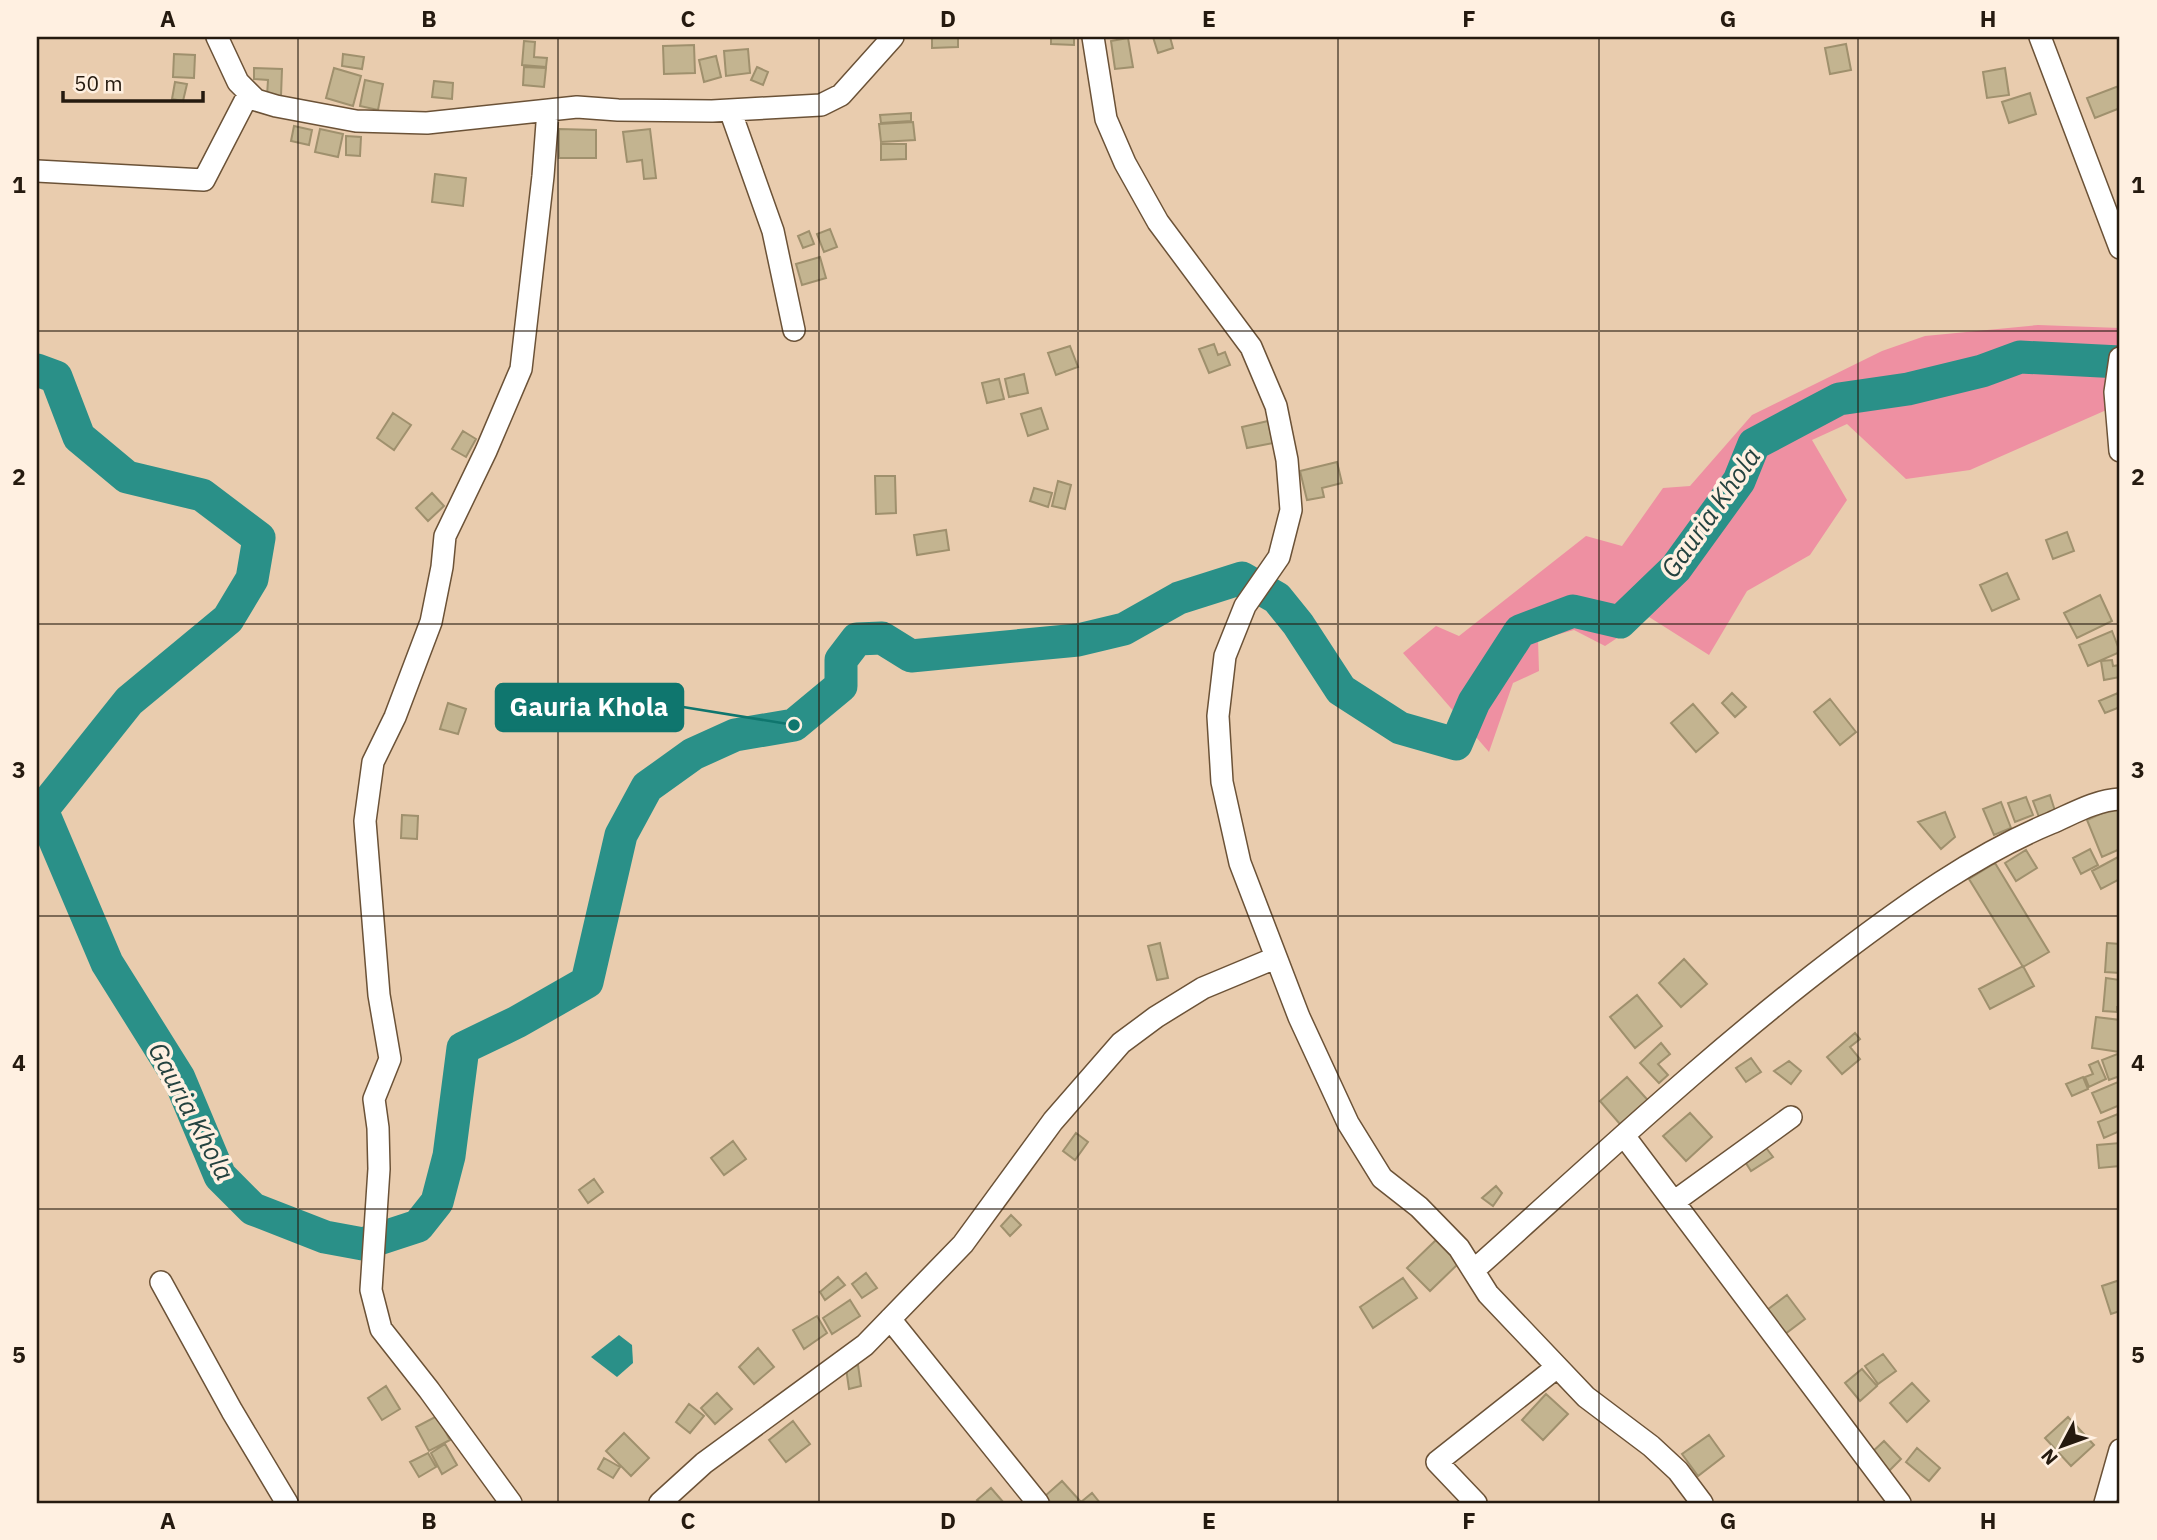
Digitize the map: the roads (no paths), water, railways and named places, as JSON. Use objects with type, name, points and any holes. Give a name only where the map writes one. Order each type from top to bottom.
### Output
[{"type":"street","points":[[217,37],[238,82],[256,100],[356,121],[427,123],[577,107],[618,110],[730,110],[821,105],[841,95],[893,37]]},
{"type":"street","points":[[1093,37],[1106,119],[1125,163],[1158,222],[1251,346],[1276,406],[1287,460],[1290,510],[1279,557],[1245,606],[1225,656],[1218,716],[1222,782],[1240,863],[1275,958],[1326,1078],[1348,1123],[1382,1178],[1436,1223],[1459,1248],[1488,1294],[1586,1397],[1651,1446],[1678,1471],[1702,1503]]},
{"type":"street","points":[[2040,37],[2120,248]]},
{"type":"street","points":[[37,171],[204,180],[249,93]]},
{"type":"street","points":[[511,1503],[381,1329],[372,1290],[379,1169],[374,1099],[390,1059],[378,982],[365,821],[373,762],[395,717],[431,622],[445,536],[486,451],[521,369],[548,110]]},
{"type":"street","points":[[730,110],[773,231],[794,330]]},
{"type":"street","points":[[2120,358],[2115,392],[2120,452]]},
{"type":"street","points":[[1474,1270],[1726,1045],[1799,985],[1889,917],[1976,861],[2032,831],[2102,802],[2120,799]]},
{"type":"street","points":[[660,1503],[704,1463],[865,1345],[963,1244],[1053,1121],[1121,1043],[1203,988],[1275,958]]},
{"type":"street","points":[[1675,1201],[1791,1117]]},
{"type":"street","points":[[1625,1136],[1900,1503]]},
{"type":"street","points":[[161,1282],[232,1411],[287,1503]]},
{"type":"street","points":[[890,1320],[1038,1503]]},
{"type":"street","points":[[1476,1503],[1437,1462],[1557,1367]]},
{"type":"street","points":[[2105,1503],[2120,1450]]},
{"type":"water","points":[[619,1335],[632,1345],[633,1363],[617,1377],[591,1357]]},
{"type":"waterway","name":"Gauria Khola","points":[[37,370],[56,377],[79,437],[127,477],[202,495],[259,538],[252,579],[228,619],[129,701],[42,810],[107,963],[179,1078],[220,1176],[253,1209],[325,1237],[363,1244],[418,1226],[437,1202],[449,1156],[463,1048],[517,1022],[587,982],[621,835],[647,787],[693,754],[735,735],[794,725],[841,686],[841,660],[857,639],[882,638],[911,656],[1078,640],[1124,629],[1179,598],[1242,578],[1277,598],[1298,624],[1341,690],[1400,728],[1456,744],[1474,702],[1520,631],[1573,611],[1620,622],[1676,568],[1739,481],[1754,444],[1839,399],[1908,389],[1982,371],[2020,357],[2120,362]]},
{"type":"place","name":"Gauria Khola","points":[[794,725]]}]
